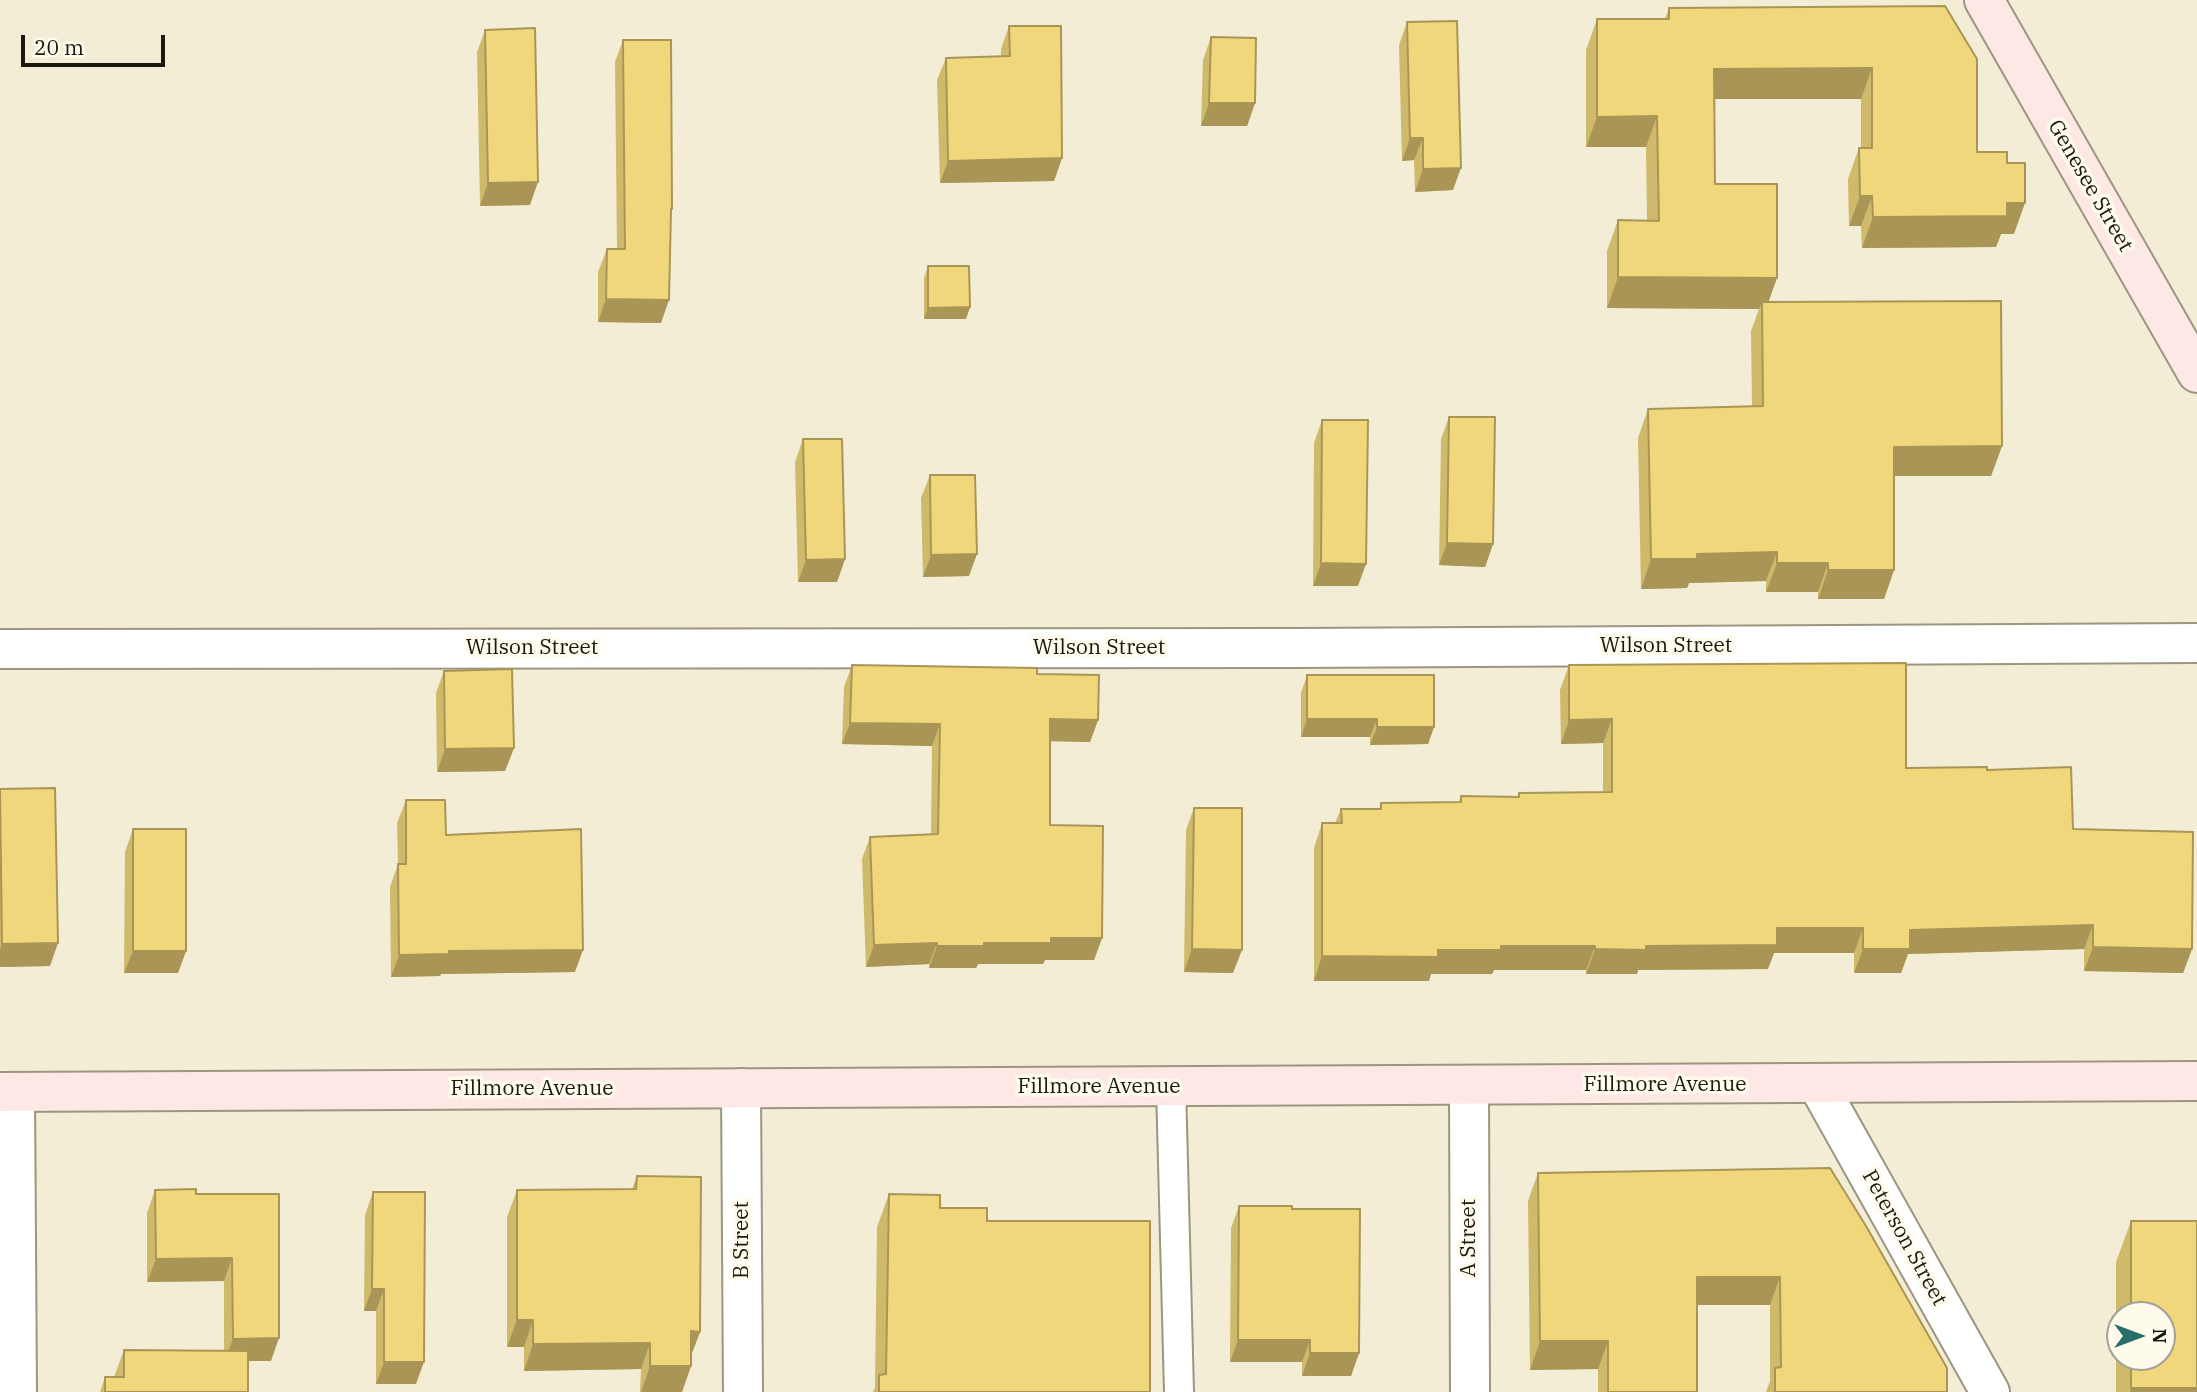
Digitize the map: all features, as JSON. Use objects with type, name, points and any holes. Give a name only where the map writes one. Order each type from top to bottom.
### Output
[{"type":"street","name":"Genesee Street","points":[[1984,0],[2197,373]]},
{"type":"street","name":"Wilson Street","points":[[0,649],[1309,648],[2197,643]]},
{"type":"street","name":"Fillmore Avenue","points":[[7,1092],[2197,1082]]},
{"type":"street","name":"A Street","points":[[1469,1085],[1470,1392]]},
{"type":"street","name":"Peterson Street","points":[[1818,1085],[1990,1392]]},
{"type":"street","name":"B Street","points":[[741,1088],[743,1392]]},
{"type":"street","points":[[7,1092],[17,1392]]},
{"type":"lane","points":[[1171,1086],[1179,1392]]},
{"type":"building","points":[[1945,6],[1977,59],[1977,152],[2007,152],[2007,163],[2025,163],[2025,203],[2007,203],[2007,216],[1873,217],[1872,196],[1860,196],[1859,148],[1872,148],[1872,68],[1714,69],[1715,184],[1777,184],[1777,278],[1618,277],[1618,220],[1659,221],[1657,116],[1597,117],[1597,19],[1669,19],[1669,8]]},
{"type":"building","points":[[1457,21],[1461,168],[1423,169],[1423,138],[1410,138],[1407,22]]},
{"type":"building","points":[[1009,26],[1061,26],[1062,158],[948,161],[946,58],[1010,56]]},
{"type":"building","points":[[535,28],[538,182],[488,183],[485,30]]},
{"type":"building","points":[[1211,37],[1256,38],[1255,103],[1209,103]]},
{"type":"building","points":[[623,40],[671,40],[672,209],[669,300],[606,299],[607,249],[625,249]]},
{"type":"building","points":[[928,266],[969,266],[970,307],[928,308]]},
{"type":"building","points":[[2001,301],[2002,446],[1894,447],[1894,570],[1828,570],[1828,563],[1777,563],[1777,552],[1697,554],[1697,559],[1651,559],[1648,409],[1763,406],[1762,302]]},
{"type":"building","points":[[1449,417],[1495,417],[1493,544],[1447,543]]},
{"type":"building","points":[[1322,420],[1368,420],[1366,564],[1321,563]]},
{"type":"building","points":[[803,439],[842,439],[845,559],[806,560]]},
{"type":"building","points":[[930,475],[975,475],[977,554],[931,555]]},
{"type":"building","points":[[1906,663],[1906,768],[1987,767],[1987,770],[2071,767],[2073,829],[2193,832],[2192,949],[2093,947],[2093,925],[1910,930],[1910,949],[1863,949],[1863,928],[1777,928],[1777,945],[1646,946],[1646,950],[1595,949],[1595,946],[1501,946],[1501,950],[1438,950],[1438,957],[1322,956],[1322,823],[1342,823],[1341,809],[1381,809],[1381,803],[1461,802],[1461,796],[1519,797],[1519,793],[1612,792],[1612,719],[1569,720],[1569,665]]},
{"type":"building","points":[[852,665],[1037,668],[1037,674],[1099,675],[1098,720],[1050,719],[1050,825],[1103,826],[1102,938],[1051,938],[1051,943],[984,943],[984,946],[937,946],[937,943],[874,945],[870,837],[938,834],[940,724],[850,723]]},
{"type":"building","points":[[512,669],[514,748],[445,749],[444,671]]},
{"type":"building","points":[[1307,675],[1434,675],[1434,727],[1377,727],[1377,719],[1307,719]]},
{"type":"building","points":[[55,788],[58,943],[2,944],[0,789]]},
{"type":"building","points":[[406,800],[445,800],[446,835],[581,829],[583,950],[449,951],[449,954],[399,955],[398,864],[406,864]]},
{"type":"building","points":[[1194,808],[1242,808],[1242,950],[1192,949]]},
{"type":"building","points":[[133,829],[186,829],[186,951],[133,951]]},
{"type":"building","points":[[1830,1168],[1947,1368],[1947,1392],[1775,1392],[1775,1368],[1781,1367],[1780,1277],[1697,1277],[1697,1392],[1608,1392],[1608,1341],[1540,1341],[1538,1173]]},
{"type":"building","points":[[637,1176],[701,1177],[700,1332],[691,1331],[691,1366],[650,1366],[650,1343],[533,1344],[533,1320],[517,1320],[517,1190],[636,1189]]},
{"type":"building","points":[[196,1189],[196,1194],[279,1194],[279,1338],[233,1339],[232,1258],[156,1259],[155,1190]]},
{"type":"building","points":[[373,1192],[425,1192],[424,1362],[384,1362],[384,1289],[372,1289]]},
{"type":"building","points":[[889,1194],[940,1195],[940,1208],[987,1208],[987,1221],[1150,1221],[1150,1392],[879,1392],[879,1375],[886,1374]]},
{"type":"building","points":[[1239,1206],[1360,1209],[1359,1353],[1310,1353],[1310,1340],[1238,1340]]},
{"type":"building","points":[[2131,1221],[2197,1221],[2197,1388],[2131,1388],[2131,1371],[2176,1371],[2176,1301],[2131,1301]]},
{"type":"building","points":[[124,1350],[248,1351],[248,1392],[105,1392],[105,1377],[124,1377]]}]
